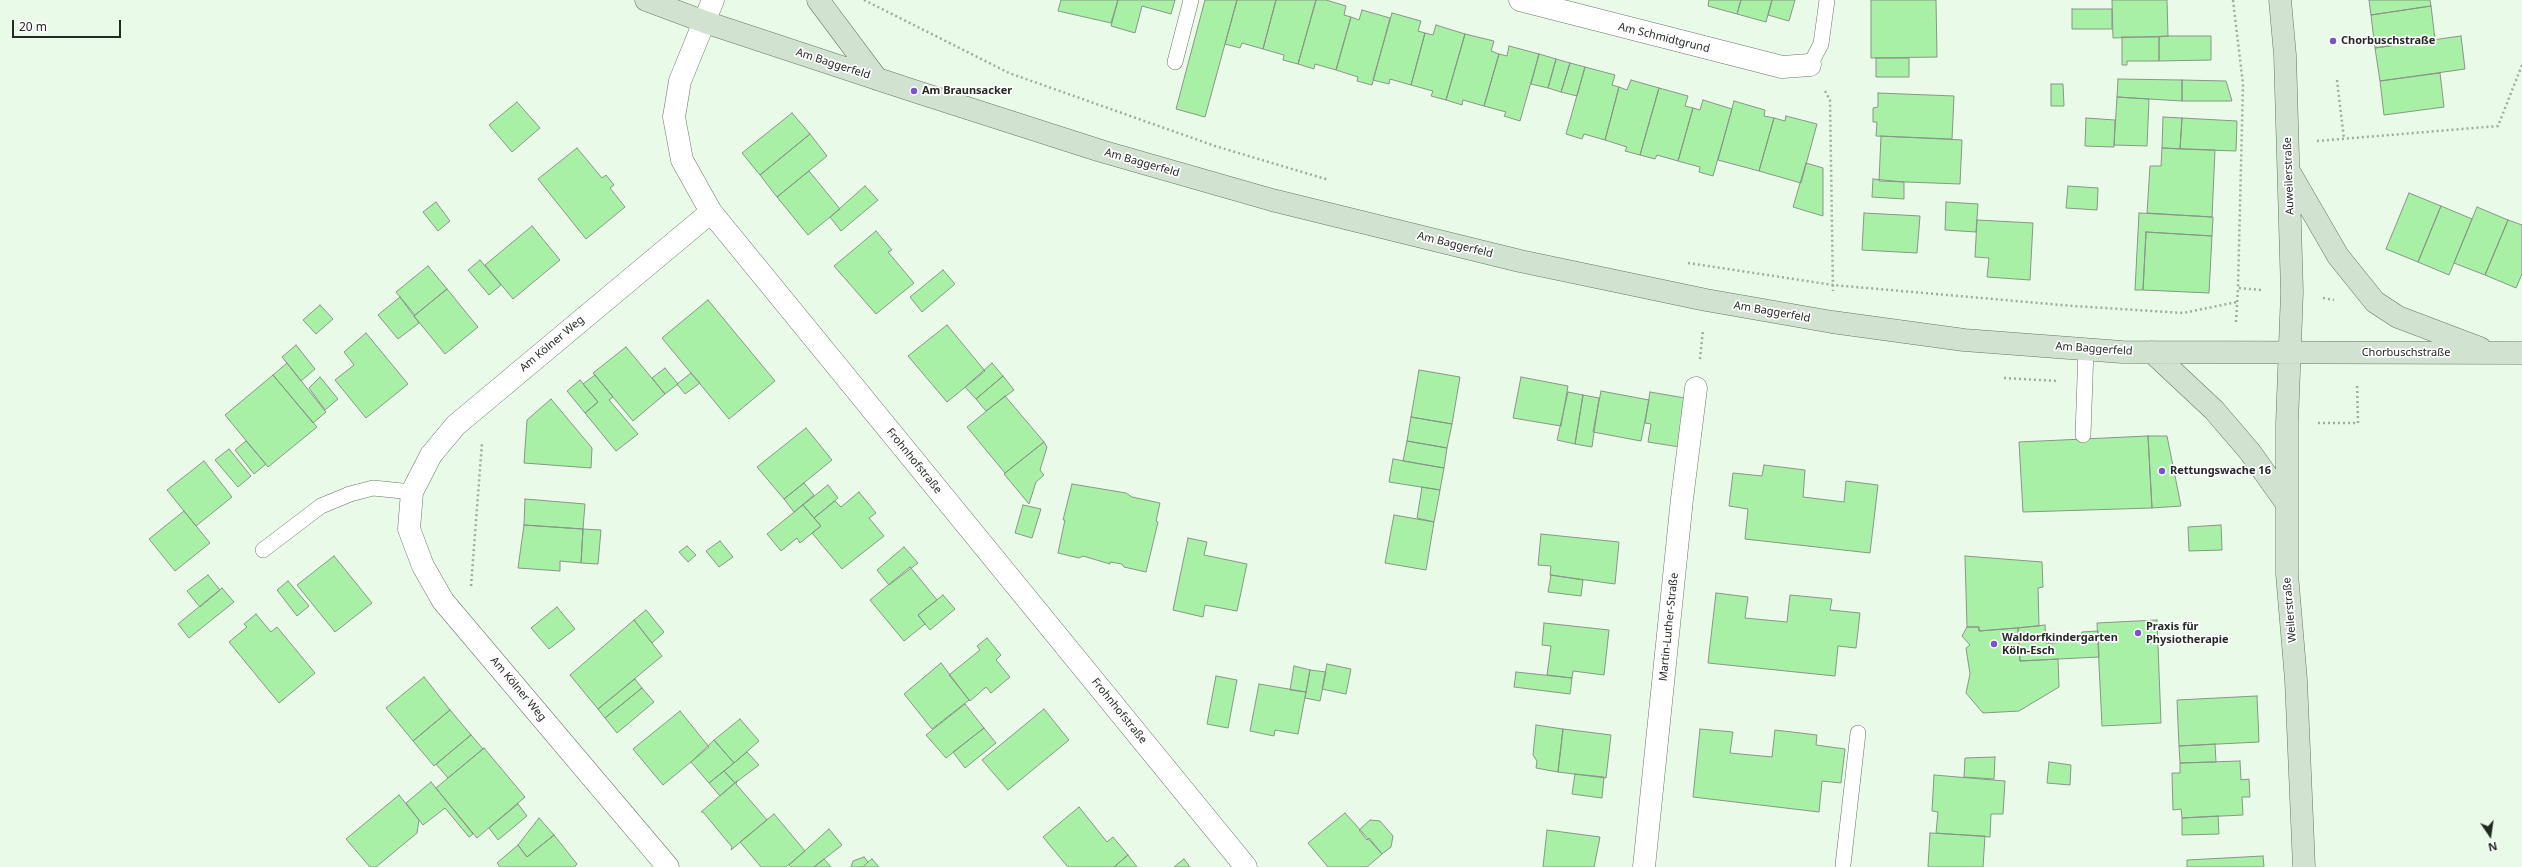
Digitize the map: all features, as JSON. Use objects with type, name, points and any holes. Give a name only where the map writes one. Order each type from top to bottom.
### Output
[{"type":"main road","name":"Am Baggerfeld","points":[[646,0],[705,22],[1101,151],[1272,200],[1520,261],[1706,300],[1832,322],[1964,340],[2086,349],[2152,352],[2291,352]]},
{"type":"main road","points":[[818,0],[877,79]]},
{"type":"main road","name":"Auweilerstraße","points":[[2280,0],[2285,55],[2292,292],[2291,352]]},
{"type":"main road","points":[[2288,170],[2338,256],[2375,302],[2398,317],[2491,353]]},
{"type":"main road","points":[[2152,352],[2214,410],[2250,452],[2287,504]]},
{"type":"main road","name":"Chorbuschstraße","points":[[2291,352],[2522,353]]},
{"type":"main road","name":"Weilerstraße","points":[[2291,352],[2287,423],[2287,574],[2296,680],[2304,867]]},
{"type":"street","points":[[705,22],[713,0]]},
{"type":"street","name":"Am Schmidtgrund","points":[[1520,0],[1782,67],[1810,64]]},
{"type":"street","name":"Frohnhofstraße","points":[[705,22],[680,81],[674,117],[682,160],[711,212],[1246,867]]},
{"type":"street","name":"Am Kölner Weg","points":[[668,867],[443,601],[423,566],[409,529],[412,492],[431,455],[456,425],[711,212]]},
{"type":"street","name":"Martin-Luther-Straße","points":[[1644,867],[1681,506],[1696,388]]},
{"type":"lane","points":[[1175,62],[1191,0]]},
{"type":"lane","points":[[1810,64],[1822,44],[1828,0]]},
{"type":"lane","points":[[2083,435],[2086,349]]},
{"type":"lane","points":[[263,550],[321,506],[350,494],[373,488],[412,492]]},
{"type":"lane","points":[[1843,865],[1858,733]]},
{"type":"path","points":[[864,0],[1009,73],[1215,146],[1336,182]]},
{"type":"path","points":[[2233,0],[2243,84],[2238,288]]},
{"type":"path","points":[[1810,64],[1830,100],[1833,285],[1832,322]]},
{"type":"path","points":[[2287,143],[2498,126],[2522,64]]},
{"type":"path","points":[[2337,80],[2344,139]]},
{"type":"path","points":[[1686,263],[1833,285],[2073,306],[2183,313],[2237,302]]},
{"type":"path","points":[[1696,388],[1706,300]]},
{"type":"path","points":[[2004,378],[2085,383]]},
{"type":"path","points":[[468,630],[485,400]]},
{"type":"building","points":[[1061,0],[1118,0],[1111,23],[1058,11]]},
{"type":"building","points":[[1118,0],[1175,0],[1171,14],[1142,6],[1135,33],[1111,26]]},
{"type":"building","points":[[1205,0],[1237,0],[1205,117],[1176,109]]},
{"type":"building","points":[[1237,0],[1276,0],[1263,49],[1242,43],[1240,48],[1225,44]]},
{"type":"building","points":[[1276,0],[1316,0],[1298,64],[1283,60],[1284,55],[1263,49]]},
{"type":"building","points":[[1316,0],[1326,0],[1346,6],[1344,15],[1351,17],[1336,70],[1315,64],[1314,69],[1298,64]]},
{"type":"building","points":[[1709,0],[1741,0],[1737,14],[1708,6]]},
{"type":"building","points":[[1741,0],[1772,0],[1766,22],[1737,14]]},
{"type":"building","points":[[1772,0],[1795,0],[1789,21],[1768,15]]},
{"type":"building","points":[[1871,0],[1936,0],[1937,57],[1871,58]]},
{"type":"building","points":[[2112,0],[2167,0],[2168,36],[2113,38]]},
{"type":"building","points":[[2369,0],[2430,0],[2431,6],[2371,15]]},
{"type":"building","points":[[2431,6],[2435,39],[2375,48],[2371,15]]},
{"type":"building","points":[[2072,9],[2112,9],[2112,29],[2072,29]]},
{"type":"building","points":[[1362,10],[1390,18],[1372,85],[1357,81],[1358,77],[1336,70],[1351,17],[1359,20]]},
{"type":"building","points":[[1392,13],[1421,21],[1418,31],[1425,33],[1411,85],[1390,79],[1389,84],[1373,80]]},
{"type":"building","points":[[1436,25],[1465,34],[1446,100],[1431,96],[1433,91],[1411,85],[1425,33],[1433,35]]},
{"type":"building","points":[[1465,34],[1494,41],[1491,51],[1499,54],[1484,106],[1463,100],[1462,105],[1446,100]]},
{"type":"building","points":[[2211,36],[2211,60],[2159,61],[2159,37]]},
{"type":"building","points":[[2461,36],[2465,69],[2380,81],[2375,48]]},
{"type":"building","points":[[2122,37],[2159,37],[2159,61],[2127,61],[2127,65],[2122,65]]},
{"type":"building","points":[[1509,46],[1539,54],[1520,121],[1504,116],[1506,112],[1484,106],[1499,54],[1507,56]]},
{"type":"building","points":[[1539,54],[1556,59],[1548,88],[1531,84]]},
{"type":"building","points":[[1876,58],[1909,58],[1909,77],[1876,77]]},
{"type":"building","points":[[1556,59],[1570,63],[1561,92],[1548,88]]},
{"type":"building","points":[[1570,63],[1585,67],[1577,96],[1561,92]]},
{"type":"building","points":[[1585,67],[1615,75],[1612,85],[1619,87],[1605,140],[1584,134],[1582,139],[1566,134]]},
{"type":"building","points":[[2440,73],[2444,107],[2384,115],[2380,81]]},
{"type":"building","points":[[2118,79],[2182,80],[2182,101],[2117,97]]},
{"type":"building","points":[[1631,80],[1659,88],[1640,155],[1625,151],[1627,147],[1605,140],[1619,87],[1627,90]]},
{"type":"building","points":[[2182,80],[2226,81],[2232,101],[2182,101]]},
{"type":"building","points":[[2051,84],[2063,84],[2064,106],[2051,106]]},
{"type":"building","points":[[1659,88],[1688,96],[1685,106],[1693,108],[1678,161],[1657,155],[1655,159],[1640,155]]},
{"type":"building","points":[[1878,93],[1954,96],[1952,139],[1876,136],[1877,122],[1873,122],[1873,108],[1878,107]]},
{"type":"building","points":[[2117,97],[2149,99],[2147,146],[2114,145]]},
{"type":"building","points":[[1703,100],[1732,109],[1713,176],[1699,172],[1700,167],[1678,161],[1693,108],[1700,110]]},
{"type":"building","points":[[1734,101],[1765,110],[1764,116],[1774,118],[1759,171],[1718,160]]},
{"type":"building","points":[[517,102],[540,128],[512,152],[489,125]]},
{"type":"building","points":[[792,113],[810,134],[760,175],[742,153]]},
{"type":"building","points":[[1786,116],[1817,124],[1801,183],[1759,171],[1774,118],[1785,121]]},
{"type":"building","points":[[2163,117],[2182,118],[2180,149],[2162,148]]},
{"type":"building","points":[[2086,118],[2115,120],[2114,147],[2085,146]]},
{"type":"building","points":[[2182,118],[2237,121],[2236,151],[2180,149]]},
{"type":"building","points":[[810,134],[827,156],[777,197],[760,175]]},
{"type":"building","points":[[1881,136],[1962,140],[1960,184],[1879,181]]},
{"type":"building","points":[[577,148],[602,178],[606,175],[614,185],[610,188],[625,207],[586,239],[538,179]]},
{"type":"building","points":[[2162,148],[2215,150],[2212,217],[2147,213],[2150,166],[2161,166]]},
{"type":"building","points":[[1806,163],[1823,168],[1823,216],[1793,207]]},
{"type":"building","points":[[809,171],[840,209],[808,235],[777,197]]},
{"type":"building","points":[[1873,179],[1904,182],[1904,199],[1872,197]]},
{"type":"building","points":[[865,186],[878,200],[841,231],[830,217]]},
{"type":"building","points":[[2068,186],[2098,188],[2097,210],[2066,208]]},
{"type":"building","points":[[2409,193],[2441,206],[2418,262],[2386,249]]},
{"type":"building","points":[[436,202],[450,221],[438,231],[423,212]]},
{"type":"building","points":[[1946,202],[1978,204],[1976,232],[1945,230]]},
{"type":"building","points":[[2441,206],[2472,219],[2449,275],[2418,262]]},
{"type":"building","points":[[2477,207],[2508,220],[2485,275],[2454,263]]},
{"type":"building","points":[[1864,213],[1920,216],[1917,253],[1862,250]]},
{"type":"building","points":[[2139,213],[2213,217],[2212,236],[2146,232],[2143,290],[2135,290]]},
{"type":"building","points":[[1977,220],[2033,223],[2030,280],[1987,277],[1989,258],[1975,257]]},
{"type":"building","points":[[2508,220],[2522,225],[2522,274],[2516,288],[2485,275]]},
{"type":"building","points":[[532,226],[560,260],[513,299],[485,265]]},
{"type":"building","points":[[876,231],[892,250],[888,252],[914,283],[876,314],[834,266]]},
{"type":"building","points":[[2146,232],[2212,236],[2209,293],[2143,290]]},
{"type":"building","points":[[480,260],[501,285],[489,295],[468,270]]},
{"type":"building","points":[[428,266],[447,289],[415,315],[396,292]]},
{"type":"building","points":[[943,270],[955,284],[922,312],[910,297]]},
{"type":"building","points":[[447,289],[478,327],[445,354],[414,316]]},
{"type":"building","points":[[400,297],[419,323],[398,339],[378,315]]},
{"type":"building","points":[[708,300],[775,381],[729,419],[662,338]]},
{"type":"building","points":[[320,305],[333,319],[316,334],[303,320]]},
{"type":"building","points":[[947,325],[985,371],[947,402],[908,356]]},
{"type":"building","points":[[366,333],[408,384],[366,418],[335,380],[354,365],[344,352]]},
{"type":"building","points":[[296,345],[315,369],[301,381],[282,357]]},
{"type":"building","points":[[626,347],[665,394],[633,421],[593,373]]},
{"type":"building","points":[[287,363],[326,412],[313,423],[273,375]]},
{"type":"building","points":[[992,363],[1003,376],[976,399],[965,387]]},
{"type":"building","points":[[665,368],[678,384],[665,394],[652,378]]},
{"type":"building","points":[[1419,370],[1460,377],[1452,424],[1411,417]]},
{"type":"building","points":[[691,373],[700,383],[685,394],[677,384]]},
{"type":"building","points":[[273,375],[317,427],[268,467],[225,415]]},
{"type":"building","points":[[595,375],[613,397],[609,400],[638,434],[616,451],[585,413],[598,402],[583,384]]},
{"type":"building","points":[[1003,376],[1014,390],[986,411],[976,399]]},
{"type":"building","points":[[320,377],[338,399],[325,410],[309,388]]},
{"type":"building","points":[[1521,377],[1568,386],[1561,426],[1513,418]]},
{"type":"building","points":[[580,380],[598,402],[585,413],[567,391]]},
{"type":"building","points":[[1601,391],[1649,400],[1641,441],[1593,432]]},
{"type":"building","points":[[1568,392],[1583,395],[1575,444],[1557,440]]},
{"type":"building","points":[[1650,392],[1685,398],[1680,447],[1648,442],[1651,424],[1645,423]]},
{"type":"building","points":[[1583,395],[1599,398],[1592,447],[1575,444]]},
{"type":"building","points":[[1005,396],[1044,442],[1005,473],[967,427]]},
{"type":"building","points":[[551,399],[592,448],[591,468],[524,463],[527,420]]},
{"type":"building","points":[[1411,417],[1452,424],[1447,448],[1407,441]]},
{"type":"building","points":[[806,428],[832,460],[784,499],[757,467]]},
{"type":"building","points":[[2148,436],[2152,508],[2023,512],[2019,442]]},
{"type":"building","name":"Rettungswache 16","points":[[2148,436],[2167,436],[2181,506],[2152,508]]},
{"type":"building","points":[[246,441],[266,464],[254,474],[235,450]]},
{"type":"building","points":[[1407,441],[1447,448],[1444,468],[1403,461]]},
{"type":"building","points":[[1044,442],[1047,447],[1040,470],[1044,475],[1036,482],[1029,504],[1004,474]]},
{"type":"building","points":[[229,449],[251,476],[238,487],[215,460]]},
{"type":"building","points":[[1393,459],[1444,468],[1440,490],[1389,482]]},
{"type":"building","points":[[204,461],[232,497],[196,526],[167,490]]},
{"type":"building","points":[[1764,465],[1805,470],[1803,497],[1844,502],[1846,481],[1878,485],[1870,553],[1745,539],[1748,509],[1729,506],[1733,473],[1762,476]]},
{"type":"building","points":[[804,483],[814,495],[794,512],[784,499]]},
{"type":"building","points":[[1072,484],[1126,493],[1132,497],[1160,503],[1156,521],[1158,522],[1146,572],[1124,567],[1122,564],[1110,562],[1110,564],[1083,556],[1079,558],[1058,553],[1065,520],[1063,520]]},
{"type":"building","points":[[828,485],[838,498],[814,518],[803,505]]},
{"type":"building","points":[[1422,487],[1440,490],[1434,522],[1417,518]]},
{"type":"building","points":[[859,492],[876,513],[869,518],[884,536],[842,569],[812,533],[821,526],[814,518],[835,501],[841,507]]},
{"type":"building","points":[[525,499],[585,504],[583,529],[524,525]]},
{"type":"building","points":[[803,505],[821,526],[800,543],[797,538],[781,551],[767,534]]},
{"type":"building","points":[[1023,505],[1041,509],[1032,538],[1015,533]]},
{"type":"building","points":[[184,511],[210,543],[175,571],[149,539]]},
{"type":"building","points":[[1394,515],[1434,522],[1426,570],[1385,563]]},
{"type":"building","points":[[524,525],[583,529],[581,563],[560,561],[560,571],[518,568]]},
{"type":"building","points":[[2221,525],[2222,550],[2189,551],[2188,527]]},
{"type":"building","points":[[583,529],[601,530],[598,564],[581,563]]},
{"type":"building","points":[[1541,534],[1619,542],[1615,584],[1550,575],[1551,566],[1538,565]]},
{"type":"building","points":[[1188,538],[1207,542],[1204,555],[1247,564],[1237,611],[1205,605],[1203,617],[1173,610]]},
{"type":"building","points":[[720,541],[733,557],[719,567],[706,551]]},
{"type":"building","points":[[687,546],[696,555],[688,562],[679,552]]},
{"type":"building","points":[[904,547],[918,563],[889,585],[877,570]]},
{"type":"building","points":[[334,556],[372,603],[335,632],[297,585]]},
{"type":"building","points":[[1965,556],[2042,562],[2043,587],[2038,588],[2039,626],[1979,631],[1979,627],[1967,627]]},
{"type":"building","points":[[910,567],[937,600],[918,615],[925,624],[904,641],[870,600]]},
{"type":"building","points":[[208,575],[220,590],[200,607],[187,591]]},
{"type":"building","points":[[1551,575],[1583,580],[1581,596],[1548,592]]},
{"type":"building","points":[[288,581],[309,606],[297,616],[277,590]]},
{"type":"building","points":[[222,588],[234,602],[189,638],[178,624]]},
{"type":"building","points":[[1716,593],[1748,597],[1745,618],[1787,622],[1790,595],[1832,599],[1830,610],[1860,613],[1856,648],[1838,646],[1835,676],[1708,663]]},
{"type":"building","points":[[943,595],[955,609],[930,630],[918,615]]},
{"type":"building","points":[[557,607],[575,629],[549,649],[531,628]]},
{"type":"building","points":[[646,610],[664,632],[652,643],[634,620]]},
{"type":"building","points":[[256,614],[271,632],[277,627],[315,673],[279,703],[229,642],[247,627],[244,624]]},
{"type":"building","points":[[634,620],[662,656],[598,709],[570,675]]},
{"type":"building","points":[[2157,620],[2161,723],[2102,726],[2097,623]]},
{"type":"building","points":[[1544,623],[1609,630],[1604,675],[1573,671],[1572,678],[1547,675],[1551,646],[1542,645]]},
{"type":"building","points":[[2045,625],[2046,643],[2055,643],[2068,637],[2081,636],[2082,632],[2098,631],[2099,657],[2020,661],[2018,628]]},
{"type":"building","points":[[1967,627],[1979,627],[1979,631],[2018,628],[2020,661],[2058,659],[2059,687],[2019,711],[1983,713],[1966,693],[1970,674],[1966,648],[1970,645],[1962,636]]},
{"type":"building","points":[[987,638],[1001,655],[996,660],[1010,677],[991,693],[986,687],[970,701],[949,675],[980,650],[977,646]]},
{"type":"building","points":[[941,663],[969,700],[932,729],[904,694]]},
{"type":"building","points":[[1327,664],[1351,669],[1346,694],[1322,689]]},
{"type":"building","points":[[1294,666],[1310,670],[1306,692],[1290,690]]},
{"type":"building","points":[[1310,670],[1326,672],[1320,701],[1305,698]]},
{"type":"building","points":[[1516,672],[1572,678],[1570,694],[1514,687]]},
{"type":"building","points":[[1216,676],[1237,680],[1228,728],[1207,724]]},
{"type":"building","points":[[424,677],[450,710],[413,741],[386,708]]},
{"type":"building","points":[[635,679],[642,688],[605,718],[598,709]]},
{"type":"building","points":[[1259,684],[1306,692],[1298,734],[1275,730],[1274,736],[1250,731]]},
{"type":"building","points":[[642,688],[654,702],[617,733],[605,718]]},
{"type":"building","points":[[2257,696],[2259,742],[2179,746],[2177,700]]},
{"type":"building","points":[[965,704],[984,728],[946,758],[926,735]]},
{"type":"building","points":[[1044,709],[1069,740],[1008,790],[982,760]]},
{"type":"building","points":[[450,710],[471,735],[434,766],[413,741]]},
{"type":"building","points":[[680,711],[709,747],[663,785],[633,749]]},
{"type":"building","points":[[740,719],[759,741],[734,763],[714,740]]},
{"type":"building","points":[[1536,725],[1563,729],[1558,772],[1536,768],[1537,761],[1533,755]]},
{"type":"building","points":[[984,728],[996,743],[965,768],[953,752]]},
{"type":"building","points":[[1563,729],[1611,735],[1606,778],[1558,772]]},
{"type":"building","points":[[1700,729],[1733,732],[1730,753],[1772,757],[1775,730],[1817,735],[1816,745],[1845,749],[1841,783],[1822,781],[1819,812],[1693,797]]},
{"type":"building","points":[[471,735],[483,749],[448,778],[436,764]]},
{"type":"building","points":[[714,740],[734,763],[709,783],[691,762]]},
{"type":"building","points":[[2215,744],[2216,762],[2180,763],[2179,746]]},
{"type":"building","points":[[484,748],[525,797],[477,838],[436,788]]},
{"type":"building","points":[[747,752],[759,765],[735,783],[724,771]]},
{"type":"building","points":[[1995,757],[1994,779],[1964,777],[1965,758]]},
{"type":"building","points":[[2240,761],[2241,780],[2249,779],[2250,797],[2242,797],[2243,815],[2182,818],[2181,809],[2173,810],[2172,773],[2180,773],[2180,763]]},
{"type":"building","points":[[2049,762],[2071,765],[2070,785],[2047,783]]},
{"type":"building","points":[[724,771],[735,783],[720,796],[709,783]]},
{"type":"building","points":[[1575,774],[1604,777],[1602,798],[1572,794]]},
{"type":"building","points":[[1934,775],[2005,781],[2003,814],[1991,814],[1990,837],[1936,833],[1938,812],[1932,811]]},
{"type":"building","points":[[737,781],[736,784],[767,820],[731,850],[732,847],[703,812],[701,812]]},
{"type":"building","points":[[431,782],[473,834],[469,837],[445,808],[423,825],[406,803]]},
{"type":"building","points":[[399,795],[419,820],[417,833],[376,867],[370,867],[346,839]]},
{"type":"building","points":[[518,804],[527,816],[498,840],[489,828]]},
{"type":"building","points":[[1079,807],[1107,842],[1113,837],[1128,855],[1114,867],[1068,867],[1043,837]]},
{"type":"building","points":[[1345,813],[1382,854],[1367,867],[1328,867],[1308,843]]},
{"type":"building","points":[[774,814],[805,851],[786,867],[761,867],[740,842]]},
{"type":"building","points":[[2218,816],[2219,834],[2182,835],[2182,818]]},
{"type":"building","points":[[539,818],[554,835],[527,857],[518,845]]},
{"type":"building","points":[[1370,820],[1380,821],[1393,836],[1391,847],[1382,854],[1369,838],[1367,840],[1359,830]]},
{"type":"building","points":[[829,829],[842,845],[814,867],[791,867],[789,865]]},
{"type":"building","points":[[1547,830],[1600,837],[1594,867],[1543,867]]},
{"type":"building","points":[[1930,833],[1985,836],[1983,867],[1928,867]]},
{"type":"building","points":[[554,835],[577,864],[574,867],[500,867],[497,863],[518,845],[527,857]]},
{"type":"building","points":[[1128,855],[1137,867],[1114,867]]},
{"type":"building","points":[[2263,856],[2264,867],[2187,867],[2187,860]]},
{"type":"building","points":[[864,857],[868,862],[863,867],[851,867],[853,861]]},
{"type":"building","points":[[824,859],[831,867],[814,867]]},
{"type":"building","points":[[872,859],[879,867],[863,867],[868,862]]},
{"type":"building","points":[[1184,859],[1190,867],[1174,867]]},
{"type":"place","name":"Chorbuschstraße","points":[[2333,41]]},
{"type":"place","name":"Am Braunsacker","points":[[914,91]]},
{"type":"place","name":"Rettungswache 16","points":[[2162,471]]},
{"type":"place","name":"Praxis für Physiotherapie","points":[[2138,633]]},
{"type":"place","name":"Waldorfkindergarten Köln-Esch","points":[[1994,644]]}]
